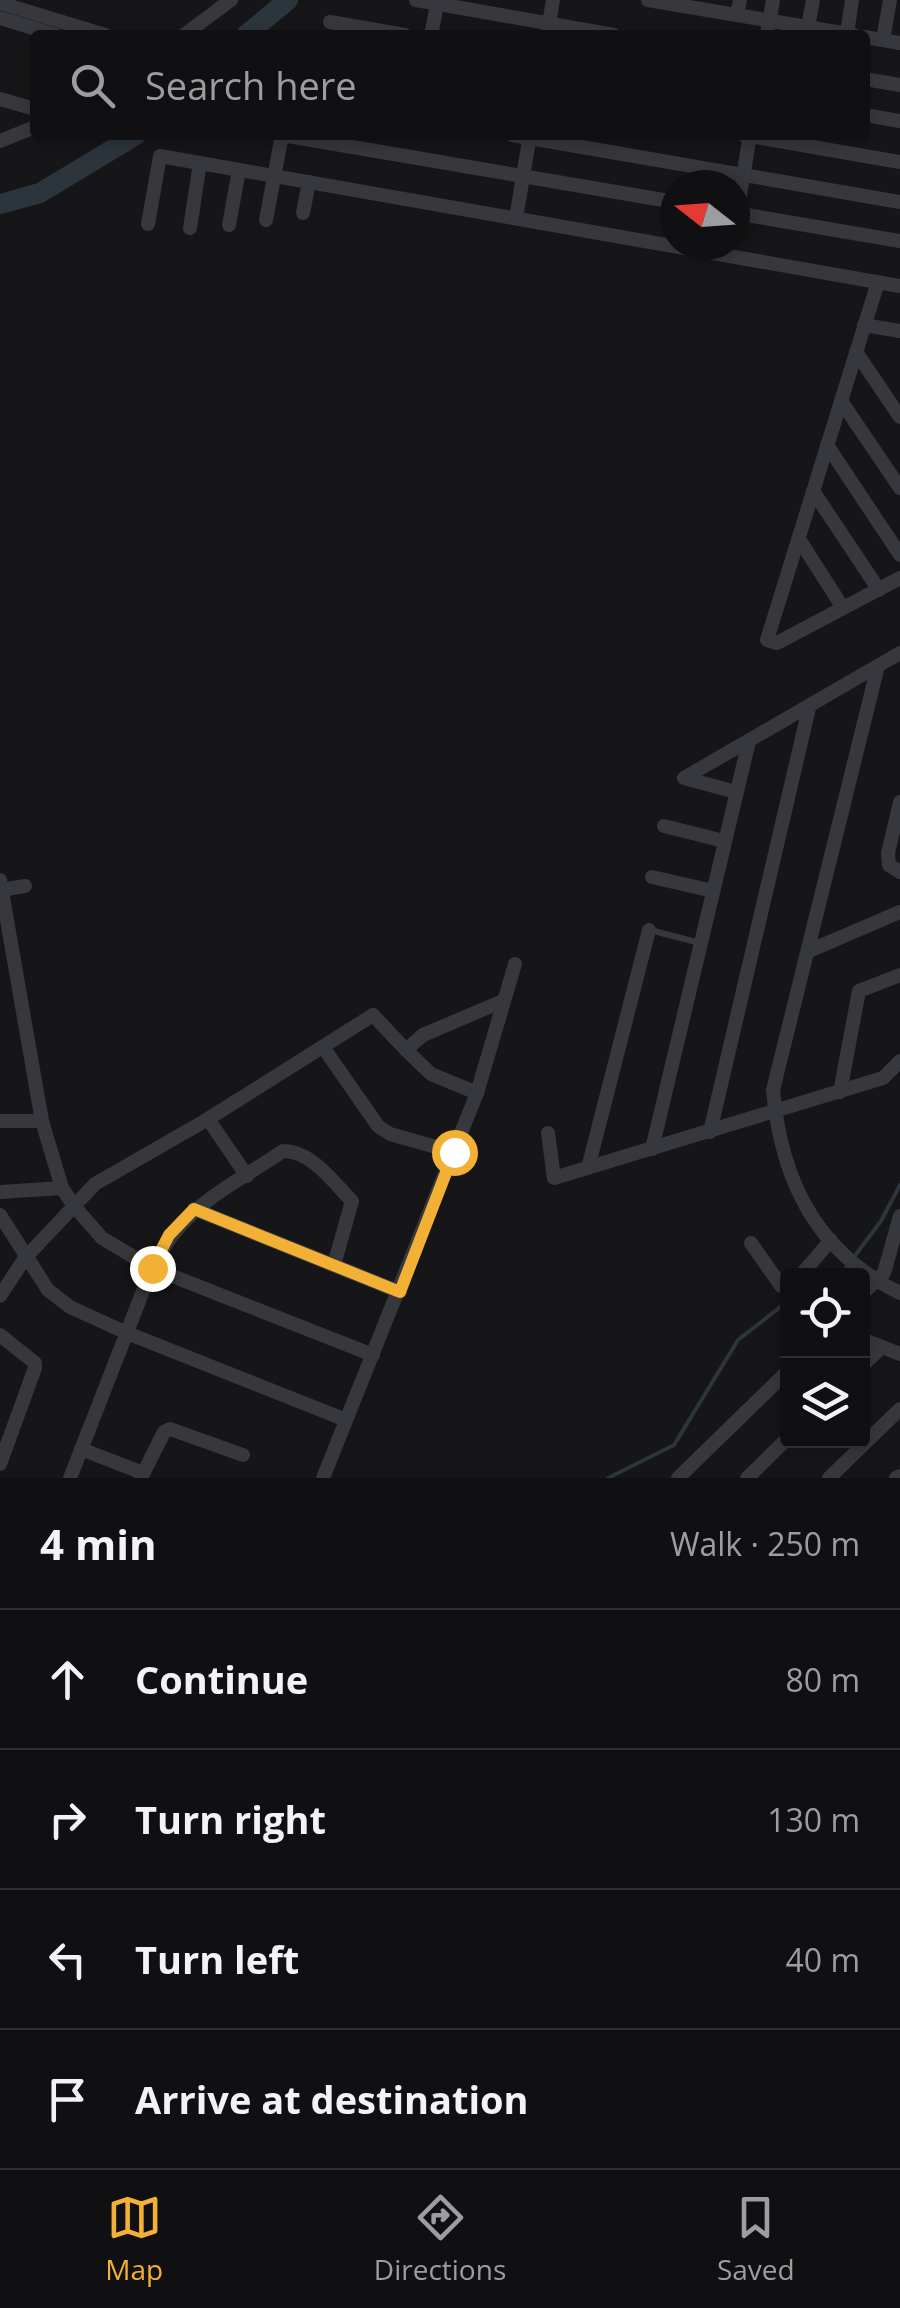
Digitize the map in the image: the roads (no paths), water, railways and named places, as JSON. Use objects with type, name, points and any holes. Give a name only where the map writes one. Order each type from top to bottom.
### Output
[{"type":"street","points":[[191,30],[232,0]]},
{"type":"street","points":[[416,0],[548,29],[553,0]]},
{"type":"street","points":[[768,28],[774,0]]},
{"type":"street","points":[[808,27],[812,0]]},
{"type":"street","points":[[850,30],[852,0]]},
{"type":"street","points":[[883,40],[890,0]]},
{"type":"street","points":[[658,1],[739,8],[768,28],[826,30]]},
{"type":"street","points":[[432,30],[437,2]]},
{"type":"street","points":[[0,3],[89,30]]},
{"type":"street","points":[[0,18],[40,30]]},
{"type":"street","points":[[330,22],[376,30]]},
{"type":"street","points":[[870,38],[900,43]]},
{"type":"street","points":[[870,80],[900,85]]},
{"type":"street","points":[[0,99],[30,107]]},
{"type":"street","points":[[870,116],[900,121]]},
{"type":"street","points":[[0,141],[30,129]]},
{"type":"street","points":[[266,220],[281,140]]},
{"type":"street","points":[[311,140],[660,199]]},
{"type":"street","points":[[516,218],[529,140]]},
{"type":"street","points":[[552,140],[717,170]]},
{"type":"street","points":[[744,170],[748,140]]},
{"type":"street","points":[[776,140],[900,162]]},
{"type":"street","points":[[148,224],[160,156],[660,239]]},
{"type":"street","points":[[190,228],[200,163]]},
{"type":"street","points":[[229,226],[239,170]]},
{"type":"street","points":[[750,176],[900,202]]},
{"type":"street","points":[[303,213],[308,182]]},
{"type":"street","points":[[750,219],[900,241]]},
{"type":"street","points":[[750,254],[900,286]]},
{"type":"street","points":[[878,282],[767,640],[776,643],[900,578]]},
{"type":"street","points":[[864,326],[898,333]]},
{"type":"street","points":[[856,352],[900,417]]},
{"type":"street","points":[[841,402],[900,488]]},
{"type":"street","points":[[827,445],[900,554]]},
{"type":"street","points":[[813,491],[879,590]]},
{"type":"street","points":[[799,538],[844,608]]},
{"type":"street","points":[[736,792],[684,778],[900,653]]},
{"type":"street","points":[[876,670],[774,1090],[788,1173],[803,1202],[833,1243],[875,1280],[900,1293]]},
{"type":"street","points":[[710,1132],[809,708]]},
{"type":"street","points":[[652,1149],[749,742]]},
{"type":"street","points":[[900,802],[888,853],[890,865],[900,872]]},
{"type":"street","points":[[664,826],[724,841]]},
{"type":"street","points":[[652,876],[712,891]]},
{"type":"street","points":[[25,886],[1,886],[42,1121],[62,1188],[74,1206],[102,1238],[152,1268],[373,1355]]},
{"type":"street","points":[[809,951],[900,912]]},
{"type":"street","points":[[588,1168],[649,930]]},
{"type":"street","points":[[323,1478],[478,1093],[515,964]]},
{"type":"street","points":[[840,1092],[860,991],[900,974]]},
{"type":"street","points":[[406,1050],[423,1035],[503,1001]]},
{"type":"street","points":[[0,1296],[25,1258],[95,1184],[374,1016],[431,1074],[478,1093]]},
{"type":"street","points":[[322,1047],[378,1126],[390,1134],[454,1152]]},
{"type":"street","points":[[548,1133],[554,1178],[882,1078],[900,1060]]},
{"type":"street","points":[[208,1119],[247,1176]]},
{"type":"street","points":[[0,1120],[42,1121]]},
{"type":"street","points":[[70,1478],[152,1268],[169,1235],[194,1209],[289,1150],[320,1168],[352,1202],[334,1266]]},
{"type":"street","points":[[0,1192],[62,1188]]},
{"type":"street","points":[[194,1209],[400,1292]]},
{"type":"street","points":[[0,1215],[53,1296],[126,1333],[346,1420]]},
{"type":"street","points":[[870,1285],[884,1273],[899,1225]]},
{"type":"street","points":[[750,1243],[780,1285]]},
{"type":"street","points":[[808,1268],[833,1243]]},
{"type":"street","points":[[0,1335],[35,1363],[36,1368],[0,1464]]},
{"type":"street","points":[[870,1342],[900,1354]]},
{"type":"street","points":[[870,1358],[881,1348]]},
{"type":"street","points":[[678,1478],[780,1379]]},
{"type":"street","points":[[829,1478],[900,1409]]},
{"type":"street","points":[[81,1449],[142,1476],[164,1432],[170,1429],[243,1454]]},
{"type":"street","points":[[746,1478],[780,1446]]},
{"type":"lane","points":[[649,930],[700,942]]},
{"type":"waterway","points":[[252,30],[288,0]]},
{"type":"waterway","points":[[0,204],[40,193],[128,140]]},
{"type":"waterway","points":[[854,1257],[881,1221],[900,1185]]},
{"type":"waterway","points":[[846,1268],[849,1264]]},
{"type":"waterway","points":[[608,1478],[674,1445],[738,1340],[780,1307]]}]
